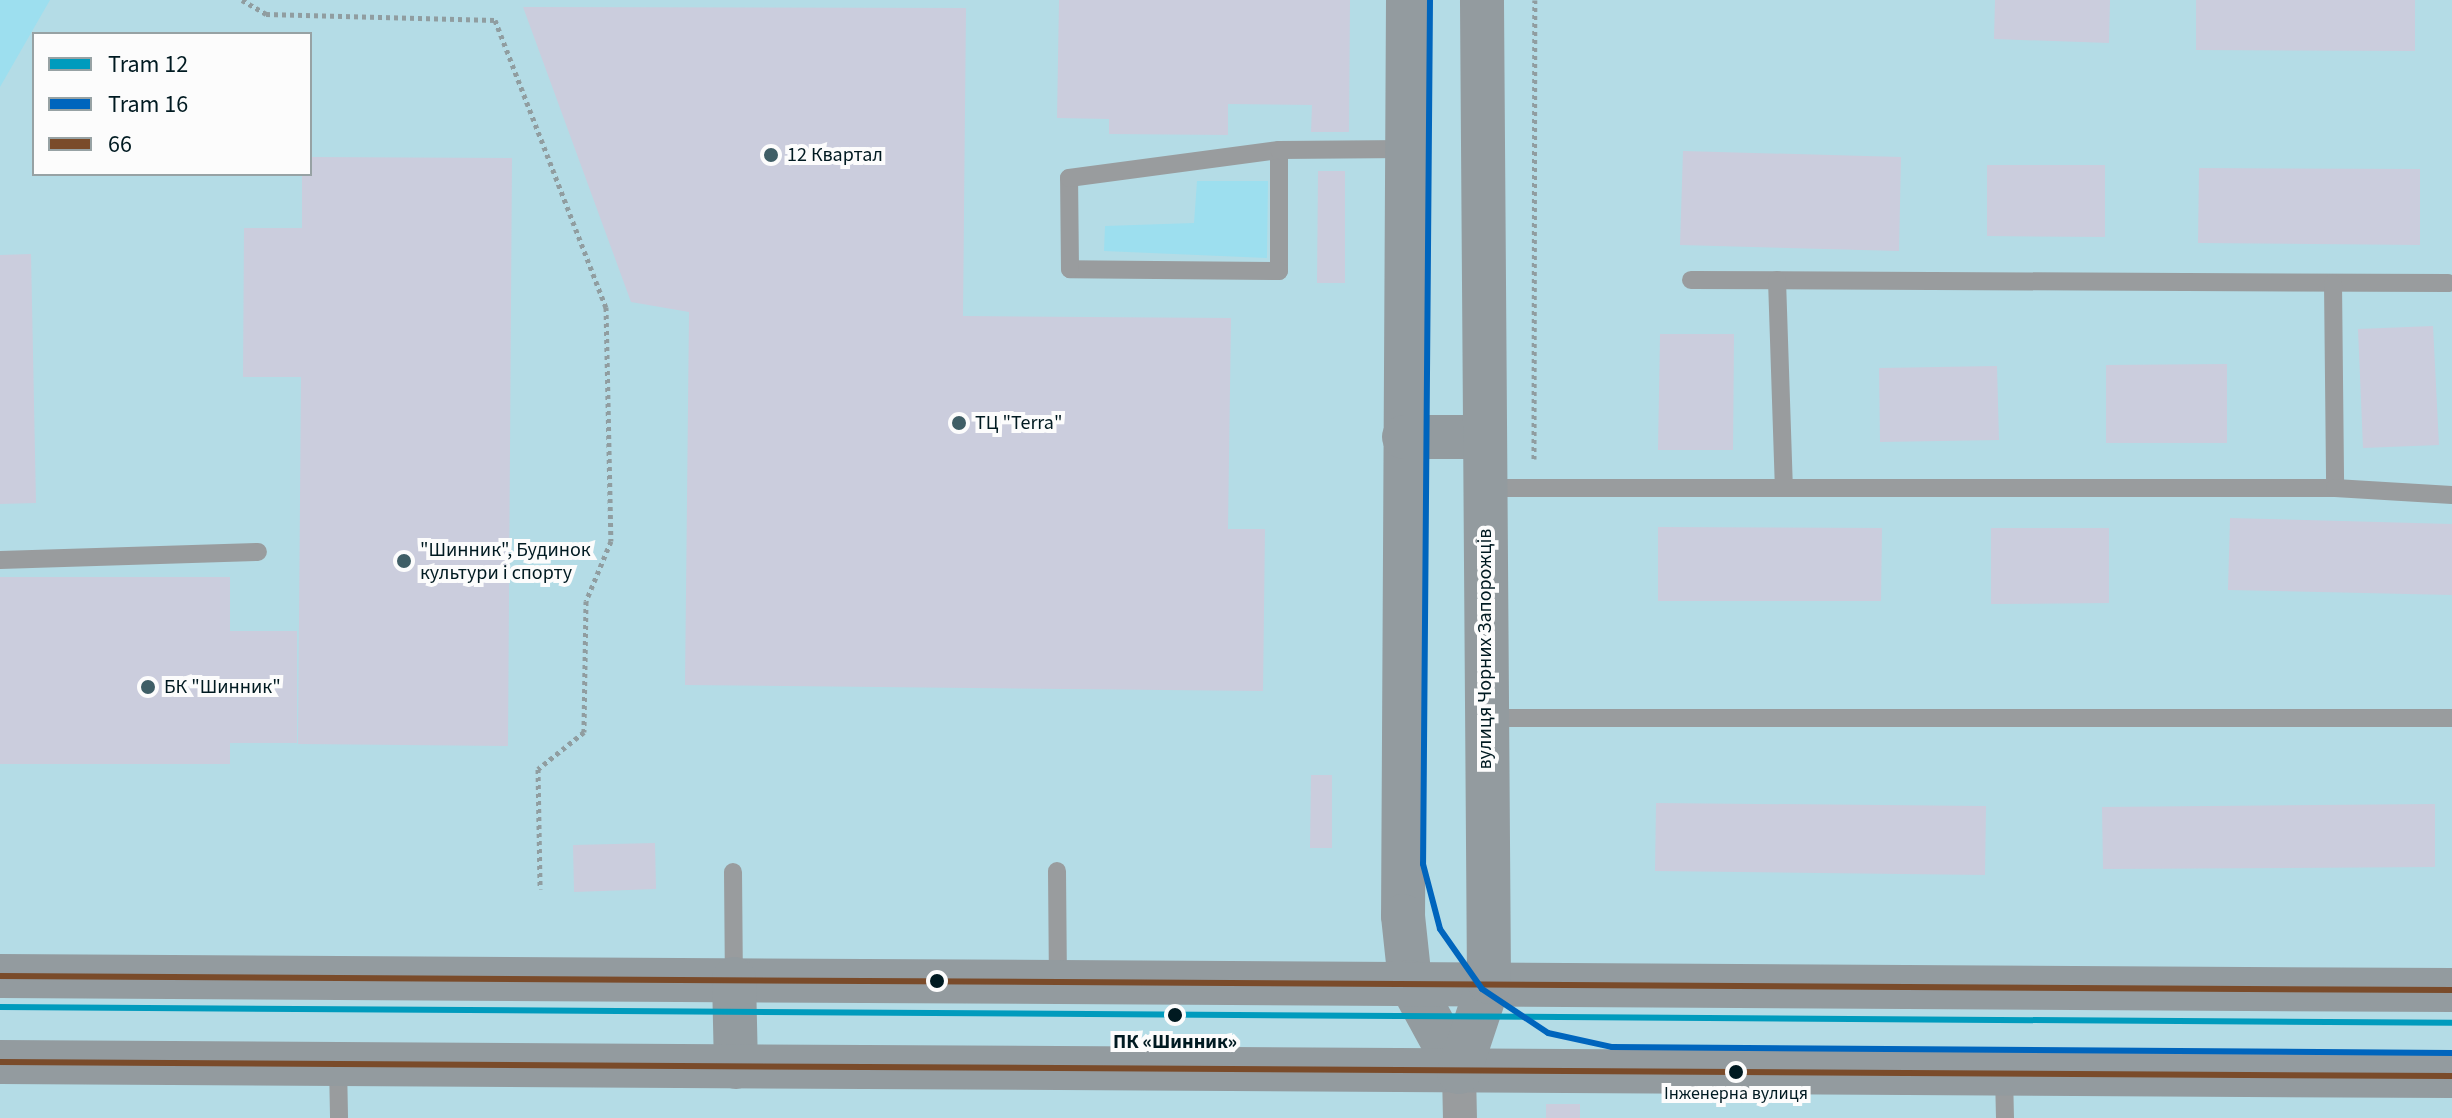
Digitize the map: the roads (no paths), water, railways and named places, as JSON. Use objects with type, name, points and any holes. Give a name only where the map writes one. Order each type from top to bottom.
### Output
[{"type":"main road","points":[[1408,0],[1403,880],[1410,982],[1459,1072]]},
{"type":"main road","name":"вулиця Чорних Запорожців","points":[[1459,1072],[1489,982],[1483,488],[1482,0]]},
{"type":"main road","points":[[1404,437],[1483,437]]},
{"type":"main road","points":[[0,976],[1489,982],[2452,990]]},
{"type":"main road","points":[[734,979],[736,1067]]},
{"type":"main road","points":[[0,1062],[2452,1076]]},
{"type":"street","points":[[1459,1072],[1460,1118]]},
{"type":"lane","points":[[1279,150],[1279,271],[1070,269],[1069,178],[1279,150],[1407,149]]},
{"type":"lane","points":[[1691,280],[2448,283]]},
{"type":"lane","points":[[1777,280],[1784,486]]},
{"type":"lane","points":[[2333,283],[2335,488]]},
{"type":"lane","points":[[1483,488],[2335,488],[2452,495]]},
{"type":"lane","points":[[0,560],[258,552]]},
{"type":"lane","points":[[1486,718],[2452,718]]},
{"type":"lane","points":[[1057,871],[1058,980]]},
{"type":"lane","points":[[733,872],[734,979]]},
{"type":"lane","points":[[338,1064],[339,1118]]},
{"type":"lane","points":[[2004,1074],[2005,1118]]},
{"type":"tram line","name":"16","points":[[1430,0],[1423,864],[1440,929],[1482,989],[1548,1033],[1612,1047],[2452,1053]]},
{"type":"tram line","name":"12","points":[[0,1007],[2452,1023]]},
{"type":"place","name":"12 Квартал","points":[[771,155]]},
{"type":"place","name":"ТЦ \"Terra\"","points":[[959,423]]},
{"type":"place","name":"\"Шинник\", Будинок культури і спорту","points":[[404,561]]},
{"type":"place","name":"БК \"Шинник\"","points":[[148,687]]},
{"type":"place","name":"ПК «Шинник»","points":[[1175,1015]]},
{"type":"place","name":"Інженерна вулиця","points":[[1736,1072]]}]
